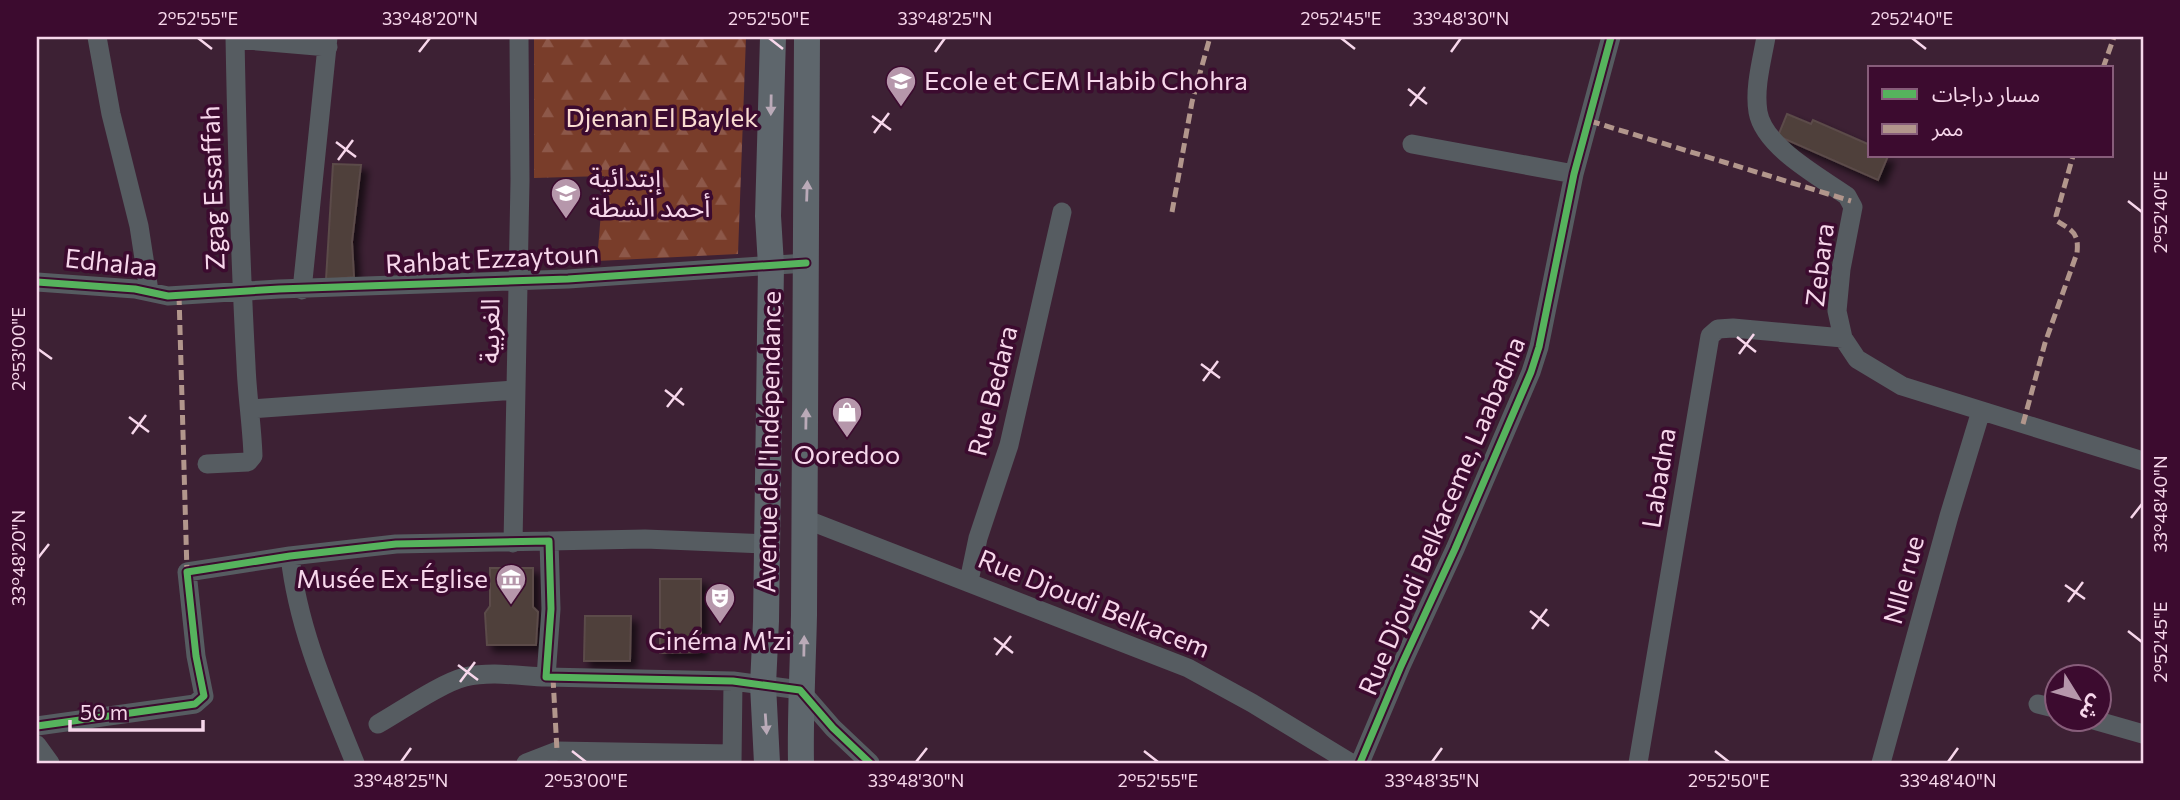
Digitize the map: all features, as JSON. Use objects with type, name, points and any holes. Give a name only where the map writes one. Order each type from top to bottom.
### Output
[{"type":"main road","name":"Avenue de l'Indépendance","points":[[767,763],[763,685],[771,265],[768,216],[773,37]]},
{"type":"main road","name":"Avenue de l'Indépendance","points":[[800,763],[805,519],[807,37]]},
{"type":"street","points":[[97,37],[111,114],[139,226],[149,291]]},
{"type":"street","name":"الغربية","points":[[513,543],[519,37]]},
{"type":"street","name":"Rue Djoudi Belkaceme, Laabadna","points":[[1360,763],[1531,372],[1539,347],[1574,174],[1611,37]]},
{"type":"street","name":"Zebara","points":[[1766,37],[1757,96],[1760,120],[1787,153],[1847,196],[1853,206],[1841,269],[1837,311],[1843,338],[1857,359],[1902,386],[2143,461]]},
{"type":"street","points":[[235,38],[328,42],[302,290]]},
{"type":"street","name":"Zgag Essaffah","points":[[207,464],[248,462],[253,456],[237,191],[235,38]]},
{"type":"street","points":[[1412,144],[1574,174]]},
{"type":"street","name":"Rue Bedara","points":[[969,581],[978,538],[1009,445],[1062,212]]},
{"type":"street","name":"Rahbat Ezzaytoun","points":[[179,295],[568,279],[806,263]]},
{"type":"street","name":"Edhalaa","points":[[37,282],[179,295]]},
{"type":"street","name":"Labadna","points":[[1638,763],[1710,336],[1717,329],[1732,328],[1843,338]]},
{"type":"street","points":[[251,409],[515,390]]},
{"type":"street","name":"Nlle rue","points":[[1881,763],[1980,411]]},
{"type":"street","name":"Rue Djoudi Belkacem","points":[[805,519],[1188,668],[1351,763]]},
{"type":"street","points":[[37,726],[202,701],[204,696],[196,656],[187,572],[290,556],[396,544],[645,539],[767,544]]},
{"type":"street","points":[[547,677],[551,609],[549,541]]},
{"type":"street","points":[[290,556],[304,629],[355,763]]},
{"type":"street","points":[[378,724],[451,683],[465,677],[489,674],[733,681],[800,690],[870,763]]},
{"type":"street","points":[[526,763],[557,751],[732,759],[733,681]]},
{"type":"street","points":[[2038,704],[2044,706]]},
{"type":"street","points":[[2114,725],[2143,734]]},
{"type":"street","points":[[37,745],[50,763]]},
{"type":"green space","name":"Djenan El Baylek","points":[[534,37],[746,37],[738,254],[597,261],[604,176],[534,178]]},
{"type":"building","points":[[1787,114],[1811,124],[1813,120],[1868,144],[1868,158],[1887,158],[1878,180],[1778,136]]},
{"type":"building","points":[[333,164],[361,165],[352,242],[354,277],[326,280]]},
{"type":"building","name":"Musée Ex-Église","points":[[490,568],[533,568],[533,607],[538,612],[536,645],[487,645],[485,613],[490,606]]},
{"type":"building","points":[[660,579],[701,579],[701,652],[660,653]]},
{"type":"building","points":[[585,616],[631,616],[630,661],[584,661]]},
{"type":"marked path","points":[[1172,212],[1192,102],[1210,37]]},
{"type":"marked path","points":[[2104,66],[2114,37]]},
{"type":"marked path","points":[[1590,121],[1851,201]]},
{"type":"marked path","points":[[2023,424],[2045,343],[2077,253],[2076,237],[2071,230],[2057,221],[2056,216],[2072,158]]},
{"type":"marked path","points":[[179,295],[187,572]]},
{"type":"marked path","points":[[553,678],[557,751]]},
{"type":"cycle path","points":[[1360,763],[1531,372],[1539,347],[1574,174],[1611,37]]},
{"type":"cycle path","points":[[37,282],[135,289],[168,296],[279,289],[568,279],[806,263]]},
{"type":"cycle path","points":[[37,726],[195,704],[204,696],[196,656],[187,572],[290,556],[396,544],[549,541],[551,609],[546,677],[733,681],[800,690],[833,728],[870,763]]},
{"type":"place","name":"Ecole et CEM Habib Chohra","points":[[901,108]]},
{"type":"place","name":"إبتدائية أحمد الشطة","points":[[566,220]]},
{"type":"place","name":"Ooredoo","points":[[847,439]]},
{"type":"place","name":"Musée Ex-Église","points":[[511,606]]},
{"type":"place","name":"Cinéma M'zi","points":[[720,625]]}]
